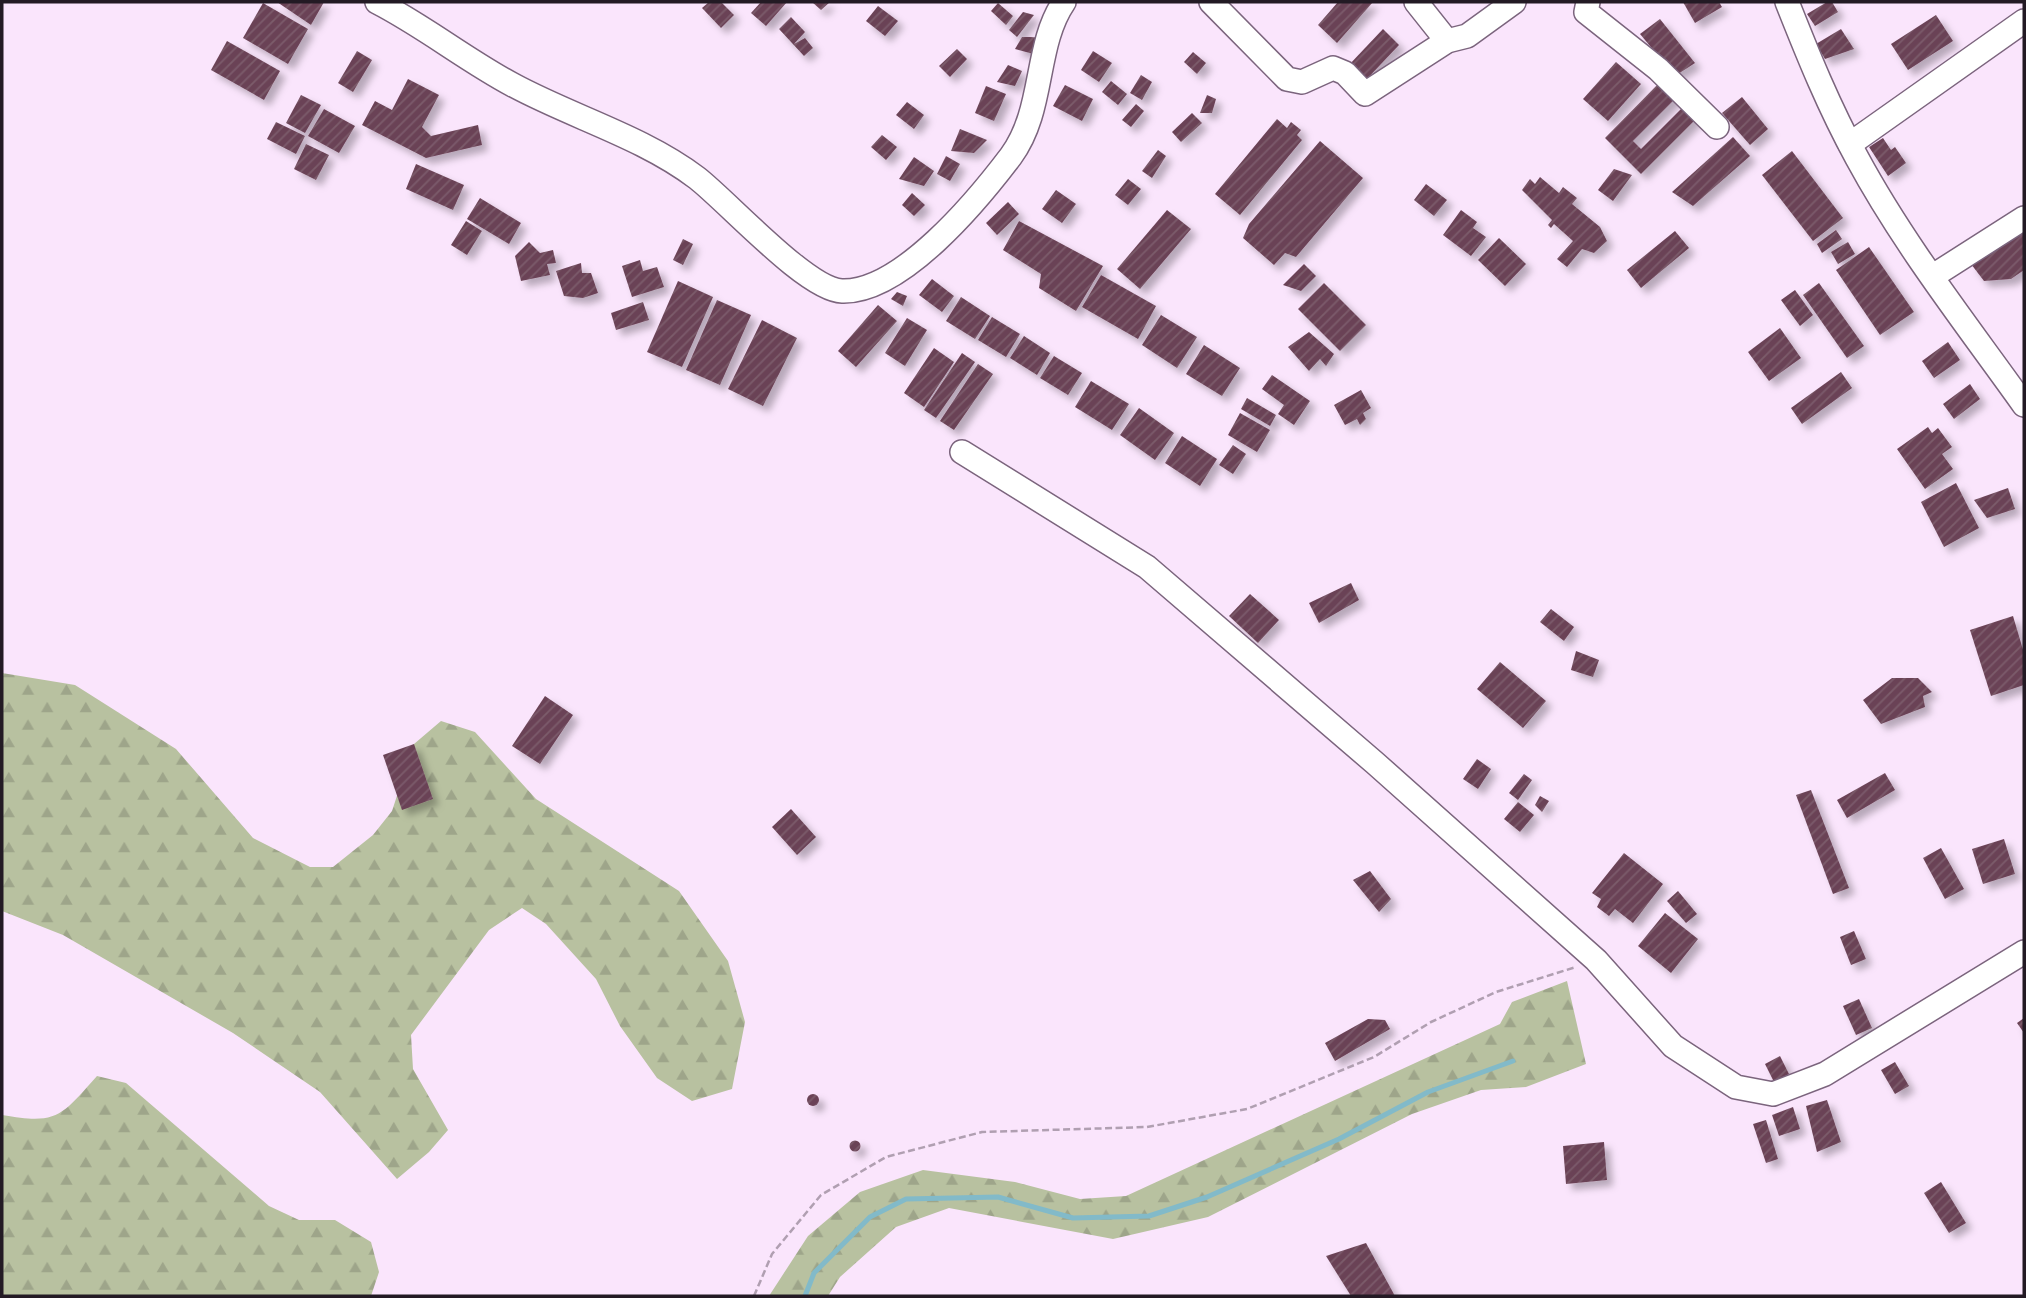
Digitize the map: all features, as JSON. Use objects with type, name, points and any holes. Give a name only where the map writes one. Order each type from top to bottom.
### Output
[{"type":"street","points":[[377,2],[512,85],[662,156],[696,178],[813,280],[839,291],[867,289],[913,260],[955,221],[1011,155],[1028,122],[1060,3]]},
{"type":"street","points":[[1211,2],[1287,79],[1302,82],[1333,68],[1345,73],[1365,94],[1447,41],[1467,36],[1514,2]]},
{"type":"street","points":[[1416,2],[1447,41]]},
{"type":"street","points":[[1588,2],[1586,12],[1658,69],[1717,127]]},
{"type":"street","points":[[1787,2],[1823,93],[1850,144],[1933,276],[2024,405]]},
{"type":"street","points":[[1850,144],[2024,21]]},
{"type":"street","points":[[1933,276],[2024,218]]},
{"type":"street","points":[[962,452],[1147,566],[1375,762],[1596,960],[1673,1046],[1736,1087],[1773,1094],[1825,1074],[2024,952]]},
{"type":"path","points":[[754,1296],[772,1254],[821,1195],[886,1157],[982,1132],[1147,1127],[1247,1109],[1374,1057],[1431,1022],[1496,992],[1596,960]]},
{"type":"green space","points":[[2,673],[75,685],[176,749],[253,838],[310,867],[333,867],[373,835],[392,811],[414,744],[441,721],[475,732],[536,799],[679,891],[728,961],[745,1022],[732,1089],[692,1101],[657,1078],[620,1026],[596,979],[546,924],[522,908],[489,930],[411,1035],[413,1069],[448,1130],[429,1152],[397,1179],[320,1092],[233,1033],[63,935],[2,911]]},
{"type":"green space","points":[[1567,981],[1586,1064],[1526,1087],[1481,1090],[1412,1114],[1208,1217],[1113,1239],[949,1208],[896,1227],[840,1277],[828,1296],[769,1296],[808,1236],[860,1192],[923,1170],[1015,1182],[1080,1199],[1126,1196],[1500,1024],[1512,1002]]},
{"type":"green space","points":[[97,1076],[126,1083],[269,1206],[299,1220],[335,1220],[371,1242],[379,1272],[371,1296],[2,1296],[2,1115],[35,1119],[57,1114],[66,1109]]},
{"type":"building","points":[[277,2],[324,2],[311,25]]},
{"type":"building","points":[[709,2],[721,2],[734,15],[721,28],[702,8]]},
{"type":"building","points":[[761,2],[787,2],[766,26],[751,13]]},
{"type":"building","points":[[812,2],[830,2],[821,10]]},
{"type":"building","points":[[1338,2],[1373,2],[1337,43],[1318,25]]},
{"type":"building","points":[[1683,2],[1719,2],[1722,7],[1695,23]]},
{"type":"building","points":[[1827,2],[1832,2],[1838,12],[1815,26],[1807,14]]},
{"type":"building","points":[[263,3],[308,29],[288,64],[243,38]]},
{"type":"building","points":[[998,3],[1013,16],[1006,25],[991,11]]},
{"type":"building","points":[[878,6],[898,21],[885,36],[866,21]]},
{"type":"building","points":[[1023,12],[1034,15],[1017,37],[1009,30]]},
{"type":"building","points":[[1936,15],[1953,41],[1908,70],[1891,44]]},
{"type":"building","points":[[791,17],[805,32],[794,44],[805,38],[813,48],[804,56],[779,29]]},
{"type":"building","points":[[1660,19],[1695,63],[1675,76],[1640,34]]},
{"type":"building","points":[[1383,29],[1399,45],[1364,82],[1348,66]]},
{"type":"building","points":[[1841,29],[1854,49],[1825,59],[1816,44]]},
{"type":"building","points":[[1022,37],[1046,38],[1037,55],[1015,49]]},
{"type":"building","points":[[227,41],[280,71],[264,100],[211,70]]},
{"type":"building","points":[[957,49],[967,59],[950,77],[939,66]]},
{"type":"building","points":[[357,51],[372,60],[353,92],[338,83]]},
{"type":"building","points":[[1093,51],[1112,63],[1099,82],[1081,70]]},
{"type":"building","points":[[1193,52],[1206,63],[1197,74],[1184,62]]},
{"type":"building","points":[[1616,62],[1641,84],[1608,121],[1583,99]]},
{"type":"building","points":[[1008,65],[1022,71],[1015,86],[997,82]]},
{"type":"building","points":[[1141,75],[1152,82],[1142,100],[1130,93]]},
{"type":"building","points":[[408,79],[439,95],[422,127],[431,136],[478,125],[482,145],[426,158],[362,125],[375,101],[392,110]]},
{"type":"building","points":[[1662,80],[1678,96],[1633,141],[1641,149],[1685,105],[1697,118],[1641,174],[1605,138]]},
{"type":"building","points":[[1111,81],[1127,94],[1118,105],[1102,92]]},
{"type":"building","points":[[1065,85],[1093,99],[1082,121],[1053,106]]},
{"type":"building","points":[[986,86],[1006,94],[994,121],[975,113]]},
{"type":"building","points":[[301,95],[321,105],[305,133],[286,123]]},
{"type":"building","points":[[1207,95],[1216,99],[1212,113],[1200,113]]},
{"type":"building","points":[[1742,97],[1768,129],[1750,145],[1722,113]]},
{"type":"building","points":[[907,102],[924,115],[914,129],[896,115]]},
{"type":"building","points":[[1136,104],[1144,111],[1131,127],[1122,120]]},
{"type":"building","points":[[324,109],[355,126],[339,153],[308,136]]},
{"type":"building","points":[[1192,113],[1202,123],[1181,142],[1172,132]]},
{"type":"building","points":[[1277,119],[1287,128],[1291,122],[1301,130],[1297,135],[1302,140],[1240,215],[1215,194]]},
{"type":"building","points":[[276,122],[305,136],[296,154],[267,139]]},
{"type":"building","points":[[960,129],[987,140],[974,153],[951,151]]},
{"type":"building","points":[[882,135],[897,147],[886,160],[871,147]]},
{"type":"building","points":[[1733,137],[1750,156],[1693,206],[1672,192]]},
{"type":"building","points":[[1883,138],[1891,150],[1895,147],[1906,163],[1888,176],[1869,147]]},
{"type":"building","points":[[1320,141],[1363,178],[1296,257],[1285,253],[1274,265],[1243,238],[1249,224]]},
{"type":"building","points":[[306,144],[329,155],[316,180],[294,169]]},
{"type":"building","points":[[1158,150],[1166,156],[1152,178],[1142,171]]},
{"type":"building","points":[[1792,151],[1843,218],[1813,241],[1762,175]]},
{"type":"building","points":[[946,156],[960,164],[950,181],[937,174]]},
{"type":"building","points":[[914,157],[934,171],[924,186],[899,179]]},
{"type":"building","points":[[416,164],[464,185],[453,210],[406,189]]},
{"type":"building","points":[[1614,169],[1632,175],[1613,201],[1598,190]]},
{"type":"building","points":[[1540,177],[1559,193],[1563,187],[1577,198],[1572,204],[1600,227],[1607,241],[1594,253],[1582,249],[1567,267],[1557,259],[1573,241],[1554,224],[1551,228],[1548,225],[1552,220],[1522,190],[1530,179],[1535,184]]},
{"type":"building","points":[[1128,179],[1141,189],[1128,205],[1115,195]]},
{"type":"building","points":[[1426,184],[1447,200],[1434,216],[1414,200]]},
{"type":"building","points":[[1056,190],[1076,204],[1062,223],[1042,209]]},
{"type":"building","points":[[912,193],[925,205],[914,216],[902,205]]},
{"type":"building","points":[[480,198],[521,223],[509,244],[467,219]]},
{"type":"building","points":[[1008,202],[1019,214],[997,235],[986,223]]},
{"type":"building","points":[[1167,210],[1191,229],[1140,289],[1117,269]]},
{"type":"building","points":[[1461,210],[1477,222],[1473,228],[1486,237],[1471,256],[1443,235]]},
{"type":"building","points":[[466,221],[482,231],[467,255],[451,245]]},
{"type":"building","points":[[1019,221],[1103,266],[1076,311],[1039,288],[1041,274],[1003,250]]},
{"type":"building","points":[[2024,223],[2024,270],[2011,279],[1984,281],[1971,264]]},
{"type":"building","points":[[1836,230],[1842,239],[1822,253],[1817,244]]},
{"type":"building","points":[[1675,231],[1689,248],[1641,288],[1627,270]]},
{"type":"building","points":[[1499,238],[1526,264],[1505,286],[1478,260]]},
{"type":"building","points":[[683,239],[693,244],[683,265],[673,260]]},
{"type":"building","points":[[529,242],[540,253],[553,250],[556,263],[547,264],[550,275],[521,281],[515,256]]},
{"type":"building","points":[[1848,242],[1855,254],[1838,264],[1831,252]]},
{"type":"building","points":[[1869,247],[1914,312],[1880,335],[1836,270]]},
{"type":"building","points":[[640,260],[643,271],[657,267],[664,287],[632,297],[622,266]]},
{"type":"building","points":[[581,263],[582,273],[591,273],[598,293],[583,298],[564,296],[556,271]]},
{"type":"building","points":[[1304,264],[1316,276],[1301,291],[1283,285]]},
{"type":"building","points":[[1101,275],[1156,306],[1138,339],[1082,307]]},
{"type":"building","points":[[932,279],[954,296],[942,312],[919,295]]},
{"type":"building","points":[[678,281],[713,297],[682,367],[647,352]]},
{"type":"building","points":[[1324,283],[1366,325],[1340,351],[1298,309]]},
{"type":"building","points":[[1819,283],[1864,346],[1847,358],[1803,295]]},
{"type":"building","points":[[1795,290],[1813,315],[1800,326],[1781,300]]},
{"type":"building","points":[[897,292],[907,296],[903,306],[891,299]]},
{"type":"building","points":[[961,297],[990,316],[975,339],[946,321]]},
{"type":"building","points":[[717,300],[751,315],[720,385],[686,370]]},
{"type":"building","points":[[643,302],[649,320],[616,330],[611,313]]},
{"type":"building","points":[[878,305],[897,321],[856,367],[838,351]]},
{"type":"building","points":[[1161,315],[1197,337],[1177,368],[1142,345]]},
{"type":"building","points":[[992,317],[1020,334],[1006,357],[978,340]]},
{"type":"building","points":[[907,318],[927,330],[905,366],[885,353]]},
{"type":"building","points":[[762,320],[797,338],[763,406],[728,389]]},
{"type":"building","points":[[1780,328],[1801,358],[1769,381],[1748,352]]},
{"type":"building","points":[[1309,332],[1334,354],[1326,366],[1320,359],[1309,371],[1288,347]]},
{"type":"building","points":[[1024,336],[1050,353],[1037,375],[1010,358]]},
{"type":"building","points":[[1948,342],[1960,360],[1934,378],[1922,361]]},
{"type":"building","points":[[1204,345],[1240,368],[1222,396],[1186,374]]},
{"type":"building","points":[[934,348],[954,362],[924,407],[904,393]]},
{"type":"building","points":[[962,353],[975,362],[936,418],[924,410]]},
{"type":"building","points":[[1054,356],[1082,373],[1068,395],[1040,378]]},
{"type":"building","points":[[978,364],[993,374],[954,430],[940,421]]},
{"type":"building","points":[[1841,372],[1852,388],[1802,424],[1791,408]]},
{"type":"building","points":[[1272,375],[1310,401],[1294,425],[1278,414],[1284,405],[1262,389]]},
{"type":"building","points":[[1091,381],[1129,404],[1112,430],[1075,407]]},
{"type":"building","points":[[1970,384],[1980,399],[1954,419],[1943,404]]},
{"type":"building","points":[[1361,390],[1371,408],[1363,413],[1366,419],[1360,425],[1357,419],[1345,425],[1334,405]]},
{"type":"building","points":[[1247,398],[1276,415],[1270,426],[1241,409]]},
{"type":"building","points":[[1139,408],[1174,433],[1155,460],[1120,435]]},
{"type":"building","points":[[1240,413],[1270,430],[1257,452],[1228,435]]},
{"type":"building","points":[[1928,427],[1932,433],[1938,428],[1952,447],[1942,454],[1953,469],[1925,489],[1897,449]]},
{"type":"building","points":[[1182,436],[1217,459],[1200,486],[1165,463]]},
{"type":"building","points":[[1233,445],[1246,454],[1233,474],[1219,465]]},
{"type":"building","points":[[1956,483],[1979,528],[1944,547],[1921,502]]},
{"type":"building","points":[[2008,488],[2015,509],[1987,518],[1974,500]]},
{"type":"building","points":[[1351,583],[1359,600],[1319,623],[1309,603]]},
{"type":"building","points":[[1250,594],[1279,620],[1258,643],[1229,616]]},
{"type":"building","points":[[1551,609],[1574,627],[1564,641],[1540,622]]},
{"type":"building","points":[[2013,616],[2024,653],[2024,685],[1991,696],[1970,630]]},
{"type":"building","points":[[1576,651],[1599,660],[1593,677],[1571,670]]},
{"type":"building","points":[[1500,662],[1546,701],[1523,728],[1477,689]]},
{"type":"building","points":[[1892,678],[1918,678],[1932,692],[1923,696],[1925,707],[1881,724],[1863,700]]},
{"type":"building","points":[[545,696],[573,715],[540,764],[512,746]]},
{"type":"building","points":[[414,744],[433,799],[402,810],[383,755]]},
{"type":"building","points":[[1477,759],[1491,769],[1478,789],[1463,779]]},
{"type":"building","points":[[1885,773],[1895,790],[1847,818],[1837,800]]},
{"type":"building","points":[[1524,774],[1532,780],[1518,800],[1509,793]]},
{"type":"building","points":[[1811,790],[1849,888],[1833,894],[1796,795]]},
{"type":"building","points":[[1540,796],[1549,801],[1542,812],[1535,805]]},
{"type":"building","points":[[1518,802],[1534,815],[1520,832],[1504,819]]},
{"type":"building","points":[[791,809],[816,837],[797,855],[772,827]]},
{"type":"building","points":[[2004,839],[2015,874],[1983,884],[1972,849]]},
{"type":"building","points":[[1941,848],[1964,889],[1945,899],[1923,858]]},
{"type":"building","points":[[1624,853],[1663,884],[1633,923],[1615,909],[1609,916],[1597,907],[1601,899],[1592,893]]},
{"type":"building","points":[[1370,871],[1391,899],[1379,912],[1353,880]]},
{"type":"building","points":[[1678,891],[1697,914],[1686,923],[1667,901]]},
{"type":"building","points":[[1665,913],[1698,939],[1671,973],[1638,946]]},
{"type":"building","points":[[1854,931],[1866,959],[1851,965],[1840,937]]},
{"type":"building","points":[[1859,999],[1872,1028],[1856,1035],[1843,1006]]},
{"type":"building","points":[[2024,1018],[2024,1033],[2017,1023]]},
{"type":"building","points":[[1368,1019],[1385,1020],[1390,1029],[1335,1061],[1325,1043]]},
{"type":"building","points":[[1780,1056],[1789,1074],[1774,1082],[1765,1064]]},
{"type":"building","points":[[1895,1062],[1909,1086],[1895,1094],[1881,1070]]},
{"type":"building","points":[[813,1094],[819,1100],[813,1106],[807,1100]]},
{"type":"building","points":[[1827,1100],[1841,1142],[1817,1152],[1806,1106]]},
{"type":"building","points":[[1793,1107],[1800,1129],[1779,1136],[1772,1115]]},
{"type":"building","points":[[1766,1120],[1778,1159],[1766,1163],[1753,1124]]},
{"type":"building","points":[[855,1140],[861,1146],[855,1152],[849,1146]]},
{"type":"building","points":[[1604,1142],[1607,1180],[1566,1184],[1563,1146]]},
{"type":"building","points":[[1941,1182],[1966,1223],[1949,1233],[1924,1193]]},
{"type":"building","points":[[1366,1243],[1395,1296],[1351,1296],[1326,1256]]},
{"type":"waterway","points":[[805,1296],[814,1273],[870,1217],[906,1199],[998,1197],[1073,1218],[1149,1216],[1207,1197],[1339,1139],[1428,1092],[1513,1061]]}]
